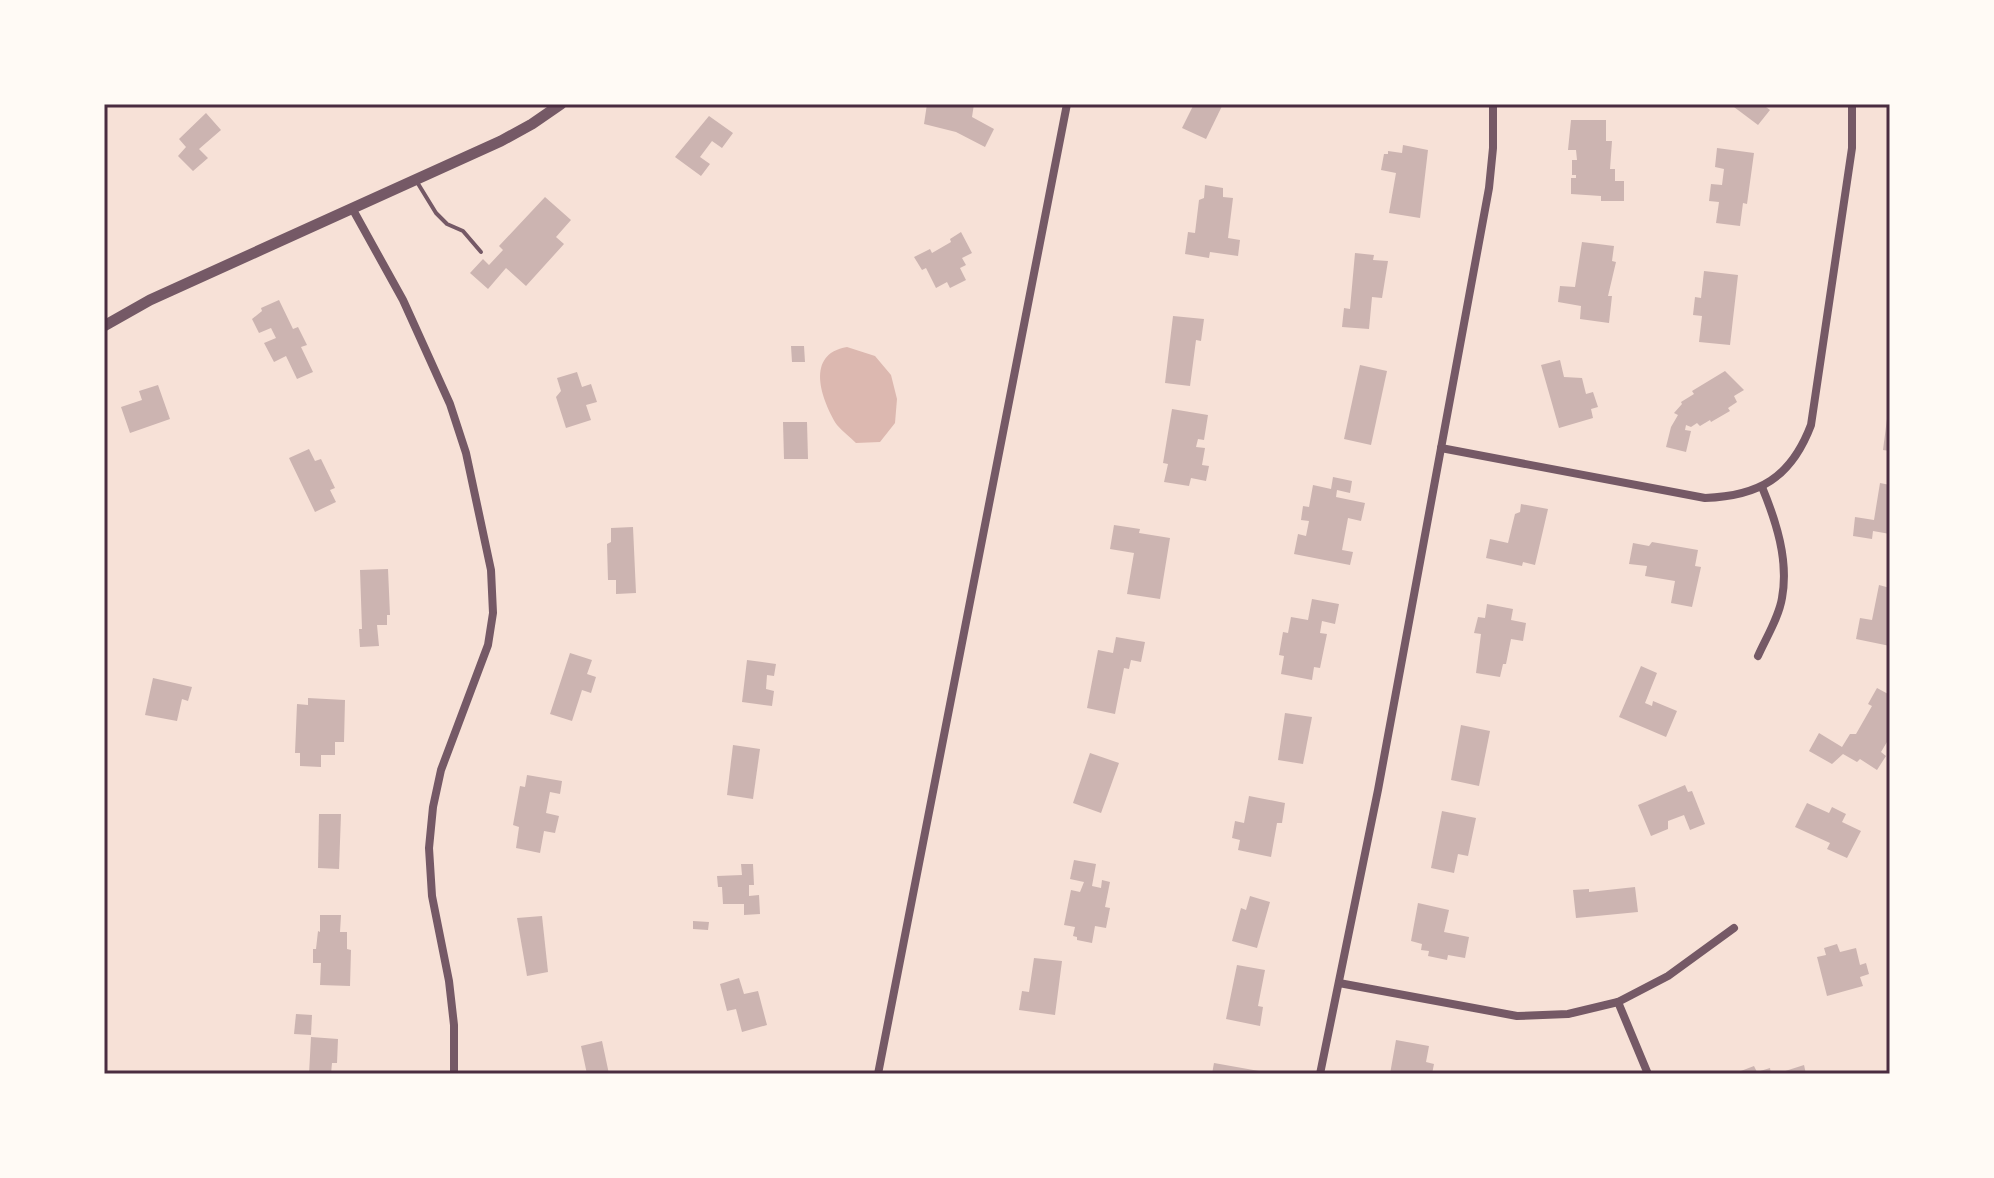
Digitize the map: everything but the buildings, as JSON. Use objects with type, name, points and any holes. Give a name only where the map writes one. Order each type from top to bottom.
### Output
[{"type":"street","points":[[104,326],[150,300],[532,124],[561,104]]},
{"type":"street","points":[[878,1074],[1067,104]]},
{"type":"street","points":[[1320,1074],[1378,790],[1489,188],[1493,104]]},
{"type":"street","points":[[1441,448],[1705,498],[1734,497],[1762,487],[1778,476],[1792,462],[1811,425],[1852,148],[1852,104]]},
{"type":"street","points":[[352,208],[403,300],[450,404],[466,453],[491,570],[493,613],[488,645],[441,770],[429,848],[432,896],[449,981],[454,1025],[454,1074]]},
{"type":"street","points":[[1758,656],[1782,599],[1783,573],[1776,523],[1762,487]]},
{"type":"street","points":[[1339,983],[1517,1016],[1568,1014],[1618,1002],[1668,976],[1734,928]]},
{"type":"street","points":[[1618,1002],[1648,1074]]},
{"type":"lane","points":[[416,180],[436,213],[447,224],[463,231],[481,252]]},
{"type":"shaded area","points":[[847,347],[875,356],[891,375],[897,399],[895,423],[880,442],[856,443],[837,425],[826,403],[820,379],[821,368],[825,358]]}]
